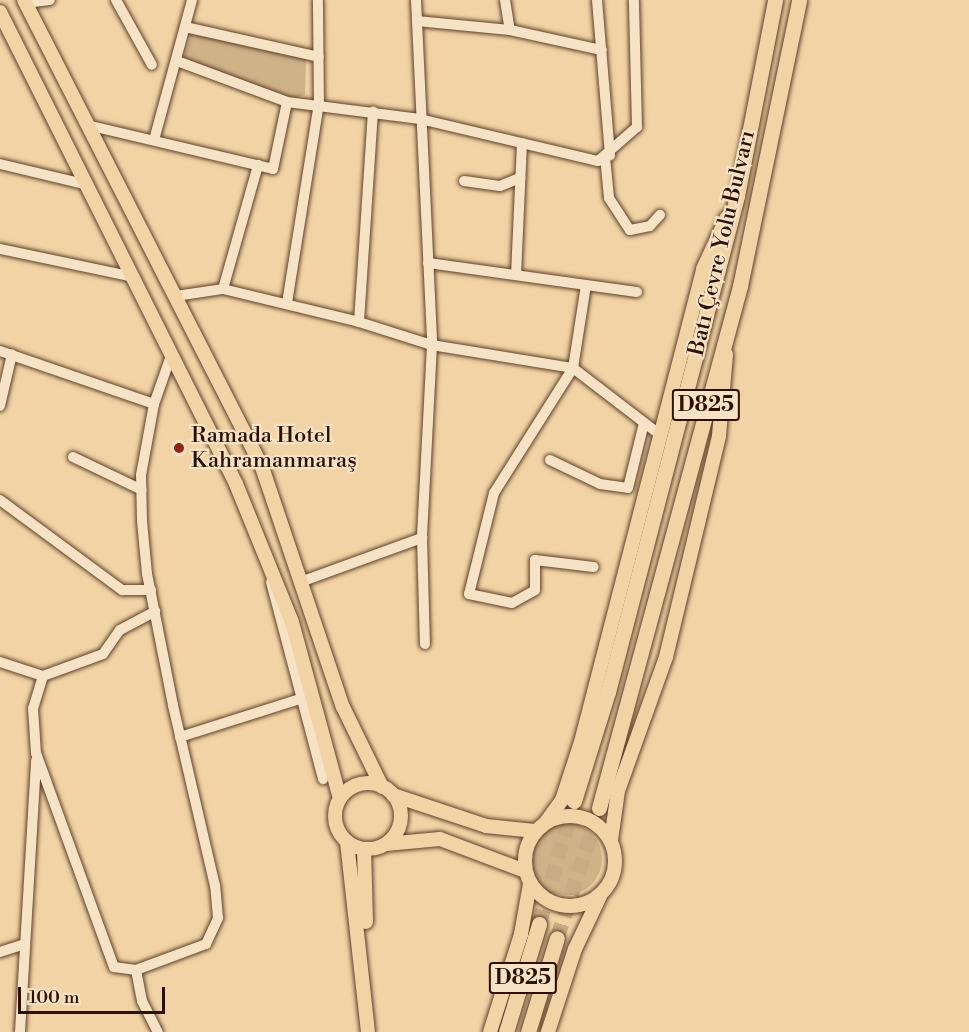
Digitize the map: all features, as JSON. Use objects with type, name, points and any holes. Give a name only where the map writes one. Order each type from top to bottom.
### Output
[{"type":"highway","name":"Batı Çevre Yolu Bulvarı","points":[[574,801],[608,692],[737,196],[775,0]]},
{"type":"highway","name":"Batı Çevre Yolu Bulvarı","points":[[599,808],[729,318],[740,286],[799,0]]},
{"type":"highway","name":"D825","points":[[507,1032],[539,924]]},
{"type":"highway","name":"D825","points":[[528,1032],[557,938]]},
{"type":"main road","points":[[25,2],[262,466],[303,581],[343,706],[400,821],[386,844]]},
{"type":"main road","points":[[0,12],[172,352],[268,561],[292,622],[340,799],[336,825],[347,842],[368,1032]]},
{"type":"main road","points":[[490,1032],[521,934],[528,877],[524,856],[541,826],[562,800],[581,742],[703,269],[737,196]]},
{"type":"main road","points":[[549,1032],[575,949],[615,870],[610,840],[618,791],[666,657],[719,436],[729,318]]},
{"type":"main road","points":[[340,799],[355,786],[387,791],[486,826],[541,826],[560,816],[589,820],[610,840]]},
{"type":"main road","points":[[347,842],[364,849],[386,844],[440,839],[528,877],[538,895],[562,906],[576,907],[600,896]]},
{"type":"main road","points":[[364,849],[374,1032]]},
{"type":"street","points":[[25,2],[50,0]]},
{"type":"street","points":[[116,0],[152,65]]},
{"type":"street","points":[[154,140],[192,0]]},
{"type":"street","points":[[287,303],[319,104],[318,0]]},
{"type":"street","points":[[416,0],[432,345],[422,538],[425,644]]},
{"type":"street","points":[[505,0],[510,30]]},
{"type":"street","points":[[597,0],[602,50],[609,198],[630,230],[650,226],[660,215]]},
{"type":"street","points":[[177,61],[287,102],[374,111],[420,119],[598,161],[607,156],[637,127],[634,0]]},
{"type":"street","points":[[417,21],[510,30],[602,50]]},
{"type":"street","points":[[185,27],[319,57]]},
{"type":"street","points":[[87,125],[273,169],[287,102]]},
{"type":"street","points":[[359,322],[374,111]]},
{"type":"street","points":[[516,275],[522,143]]},
{"type":"street","points":[[0,164],[88,185]]},
{"type":"street","points":[[223,290],[258,165]]},
{"type":"street","points":[[464,181],[500,186],[520,178]]},
{"type":"street","points":[[0,249],[134,277]]},
{"type":"street","points":[[428,263],[637,292]]},
{"type":"street","points":[[586,285],[573,368],[494,493],[469,594],[512,603],[535,590],[535,560],[594,567]]},
{"type":"street","points":[[176,296],[223,290],[287,303],[432,345],[573,368],[659,434]]},
{"type":"street","points":[[0,351],[154,404]]},
{"type":"street","points":[[36,753],[114,967],[136,970],[206,944],[218,918],[215,886],[180,738],[154,611],[142,490],[154,404],[172,352]]},
{"type":"street","points":[[0,405],[12,354]]},
{"type":"street","points":[[550,460],[600,484],[628,488],[644,423]]},
{"type":"street","points":[[73,457],[142,490]]},
{"type":"street","points":[[0,500],[122,590],[151,590]]},
{"type":"street","points":[[303,581],[422,538]]},
{"type":"street","points":[[268,561],[276,606],[303,698],[323,779]]},
{"type":"street","points":[[0,662],[43,676],[103,654],[120,630],[154,611]]},
{"type":"street","points":[[20,1032],[36,753],[33,708],[43,676]]},
{"type":"street","points":[[180,738],[303,698]]},
{"type":"street","points":[[0,952],[24,944]]},
{"type":"street","points":[[136,970],[142,1001],[158,1032]]},
{"type":"shaded area","points":[[192,31],[306,57],[305,95],[291,99],[184,58]]},
{"type":"shaded area","points":[[573,823],[592,833],[600,845],[602,859],[600,873],[592,885],[580,893],[559,895],[540,885],[532,873],[530,852],[540,833],[552,825]]},
{"type":"tunnel","points":[[539,924],[574,801]]},
{"type":"tunnel","points":[[557,938],[599,808]]},
{"type":"place","name":"Ramada Hotel Kahramanmaraş","points":[[179,448]]}]
